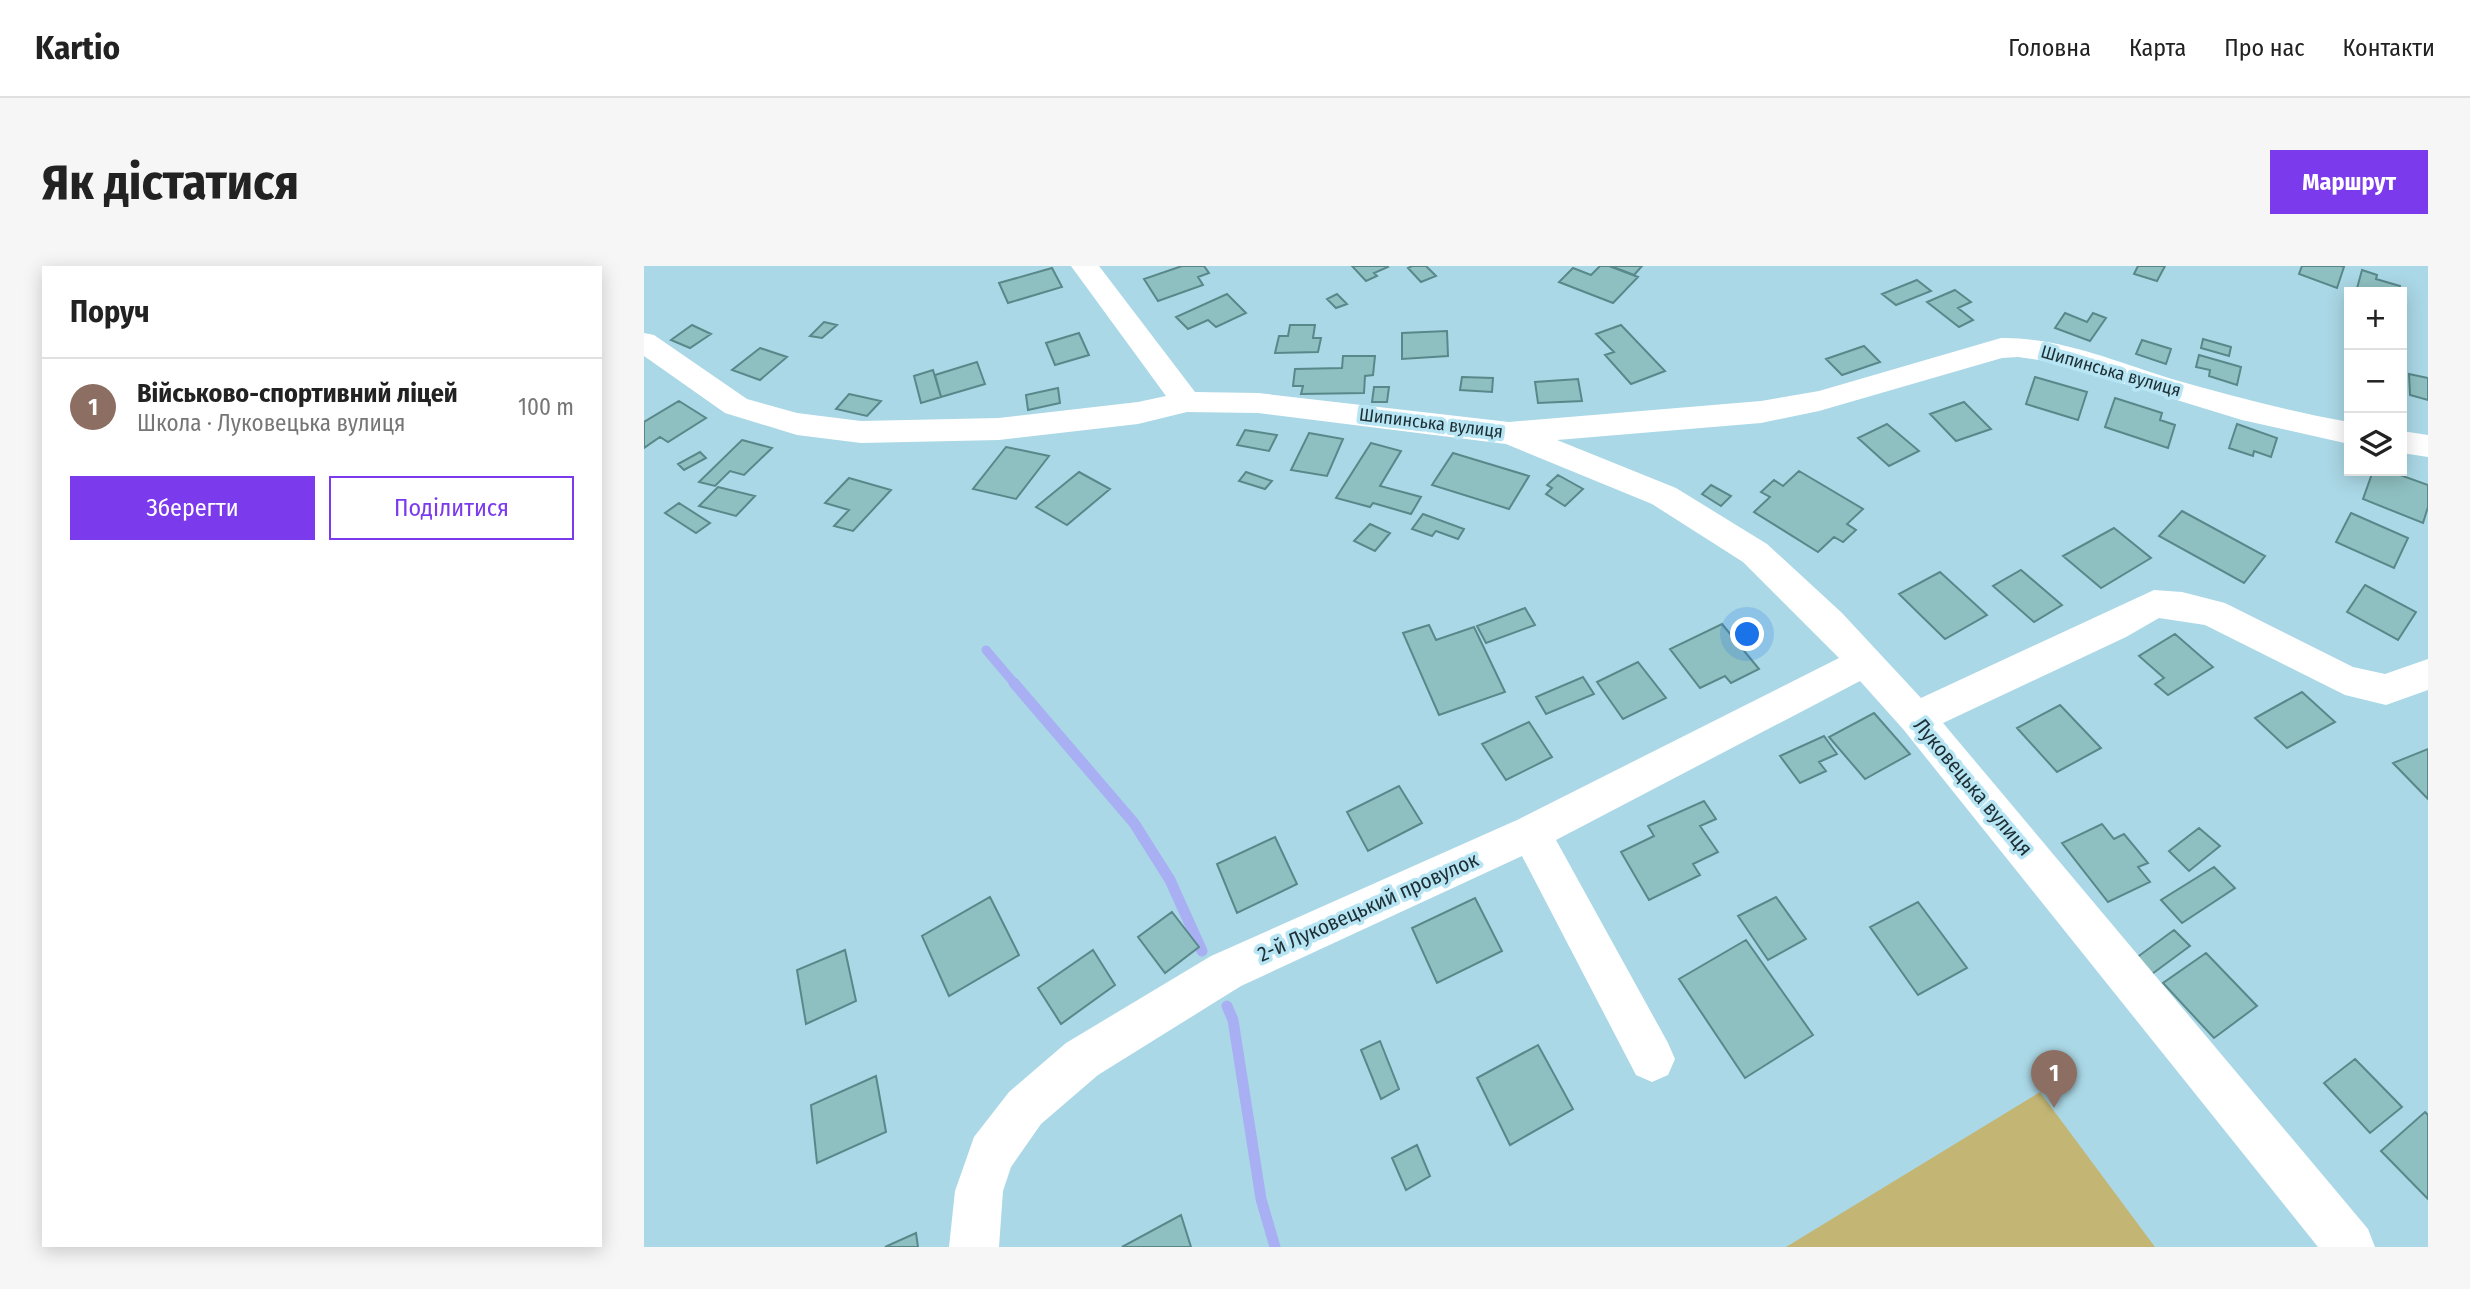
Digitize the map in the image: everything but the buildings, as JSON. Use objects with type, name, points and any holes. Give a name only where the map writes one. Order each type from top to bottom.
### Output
[{"type":"street","points":[[1085,266],[1187,402]]},
{"type":"street","name":"Шипинська вулиця","points":[[644,342],[736,406],[797,424],[861,432],[999,429],[1138,413],[1187,402],[1258,403],[1509,433],[1761,412],[1819,401],[2001,348],[2015,347],[2058,355],[2297,425],[2344,432]]},
{"type":"street","name":"Луковецька вулиця","points":[[1509,433],[1664,496],[1755,553],[1829,624],[1916,718],[2350,1247]]},
{"type":"street","points":[[2407,443],[2428,446]]},
{"type":"street","points":[[1916,718],[2113,627],[2154,604],[2182,606],[2213,613],[2345,680],[2386,690],[2428,674]]},
{"type":"street","name":"2-й Луковецький провулок","points":[[974,1247],[979,1191],[990,1154],[1025,1108],[1083,1059],[1226,971],[1531,833],[1864,662]]},
{"type":"street","points":[[1531,833],[1652,1059]]},
{"type":"shaded area","points":[[2040,1092],[2155,1247],[1786,1247]]},
{"type":"waterway","points":[[986,650],[1015,684]]},
{"type":"waterway","points":[[1014,683],[1134,823],[1170,880],[1202,951]]},
{"type":"waterway","points":[[1227,1006],[1233,1020],[1261,1199],[1275,1247]]},
{"type":"place","name":"Військово-спортивний ліцей","points":[[2054,1108]]}]
